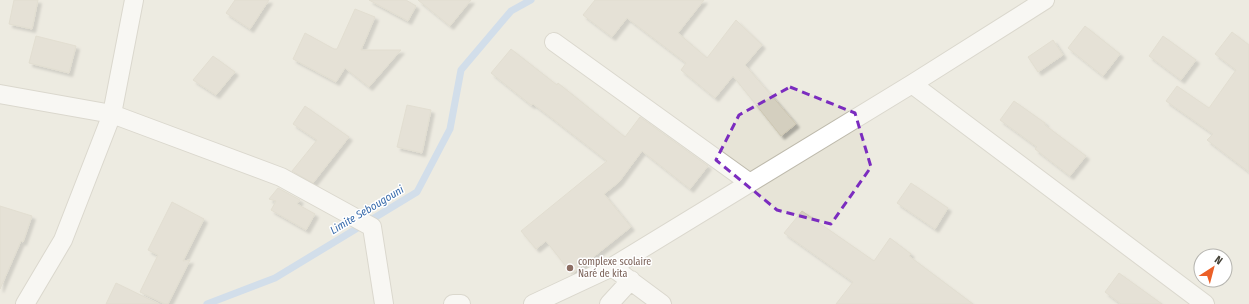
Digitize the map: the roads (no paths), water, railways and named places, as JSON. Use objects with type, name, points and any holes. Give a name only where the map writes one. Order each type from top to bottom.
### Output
[{"type":"street","points":[[25,304],[63,240],[112,114],[134,0]]},
{"type":"street","points":[[533,304],[612,267],[912,84],[1045,0]]},
{"type":"street","points":[[554,42],[750,183]]},
{"type":"street","points":[[912,84],[1205,304]]},
{"type":"street","points":[[0,94],[112,114],[281,177],[372,227],[384,304]]},
{"type":"street","points":[[612,267],[662,304]]},
{"type":"street","points":[[610,304],[631,280]]},
{"type":"street","points":[[453,304],[461,304]]},
{"type":"waterway","name":"Limite Sebougouni","points":[[207,304],[275,278],[417,192],[450,129],[461,70],[511,11],[531,0]]},
{"type":"place","name":"complexe scolaire Naré de kita","points":[[570,268]]}]
